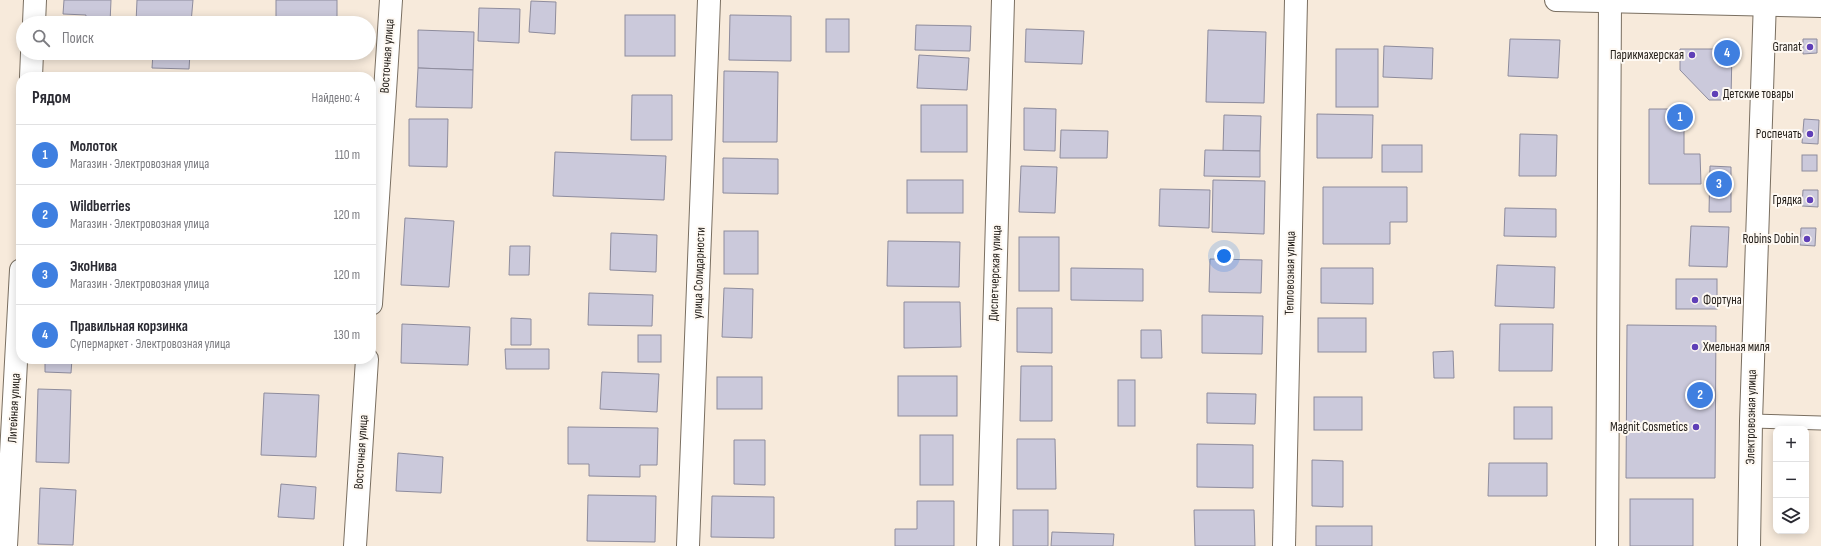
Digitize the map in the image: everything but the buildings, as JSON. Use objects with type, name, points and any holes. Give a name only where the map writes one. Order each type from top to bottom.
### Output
[{"type":"street","points":[[34,16],[35,0]]},
{"type":"street","name":"Восточная улица","points":[[376,228],[391,0]]},
{"type":"street","name":"улица Солидарности","points":[[688,546],[709,0]]},
{"type":"street","name":"Диспетчерская улица","points":[[988,546],[1003,0]]},
{"type":"street","name":"Тепловозная улица","points":[[1284,546],[1296,0]]},
{"type":"street","points":[[1556,0],[1765,2],[1821,6]]},
{"type":"street","points":[[1607,546],[1610,0]]},
{"type":"street","name":"Электровозная улица","points":[[1749,546],[1750,420],[1765,2]]},
{"type":"street","points":[[31,72],[32,60]]},
{"type":"street","name":"Литейная улица","points":[[6,546],[16,362]]},
{"type":"street","name":"Восточная улица","points":[[355,546],[368,364]]},
{"type":"lane","points":[[1750,420],[1821,424]]},
{"type":"place","name":"Granat","points":[[1810,47]]},
{"type":"place","name":"Правильная корзинка","points":[[1727,53]]},
{"type":"place","name":"Парикмахерская","points":[[1692,55]]},
{"type":"place","name":"Детские товары","points":[[1715,94]]},
{"type":"place","name":"Молоток","points":[[1680,117]]},
{"type":"place","name":"Роспечать","points":[[1810,134]]},
{"type":"place","name":"ЭкоНива","points":[[1719,184]]},
{"type":"place","name":"Грядка","points":[[1810,200]]},
{"type":"place","name":"Robins Dobin","points":[[1807,239]]},
{"type":"place","name":"Фортуна","points":[[1695,300]]},
{"type":"place","name":"Хмельная миля","points":[[1695,347]]},
{"type":"place","name":"Wildberries","points":[[1700,395]]},
{"type":"place","name":"Magnit Cosmetics","points":[[1696,427]]}]
